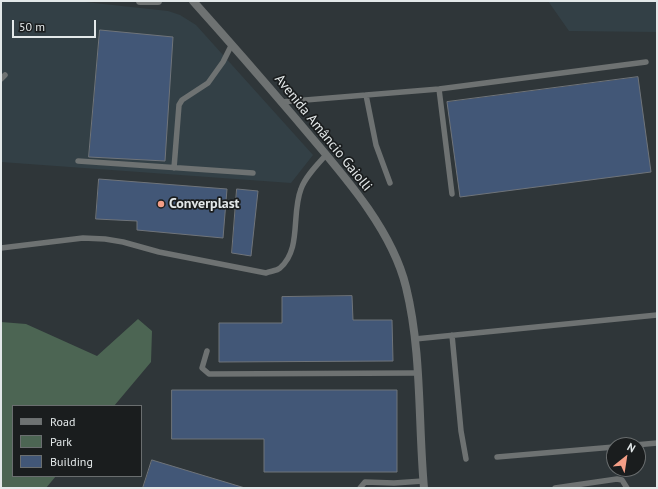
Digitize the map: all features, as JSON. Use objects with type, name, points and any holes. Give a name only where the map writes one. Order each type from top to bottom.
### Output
[{"type":"street","points":[[140,1],[158,1]]},
{"type":"street","name":"Avenida Amâncio Gaiolli","points":[[193,1],[232,44],[347,179],[396,257],[406,286],[415,339],[424,484]]},
{"type":"lane","points":[[174,168],[179,105],[182,100],[208,83],[223,62],[232,44]]},
{"type":"lane","points":[[281,102],[439,89],[646,62]]},
{"type":"lane","points":[[439,89],[452,194]]},
{"type":"lane","points":[[366,95],[376,145],[390,183]]},
{"type":"lane","points":[[1,248],[83,238],[105,239],[123,242],[159,252],[266,273],[279,269],[287,260],[293,247],[296,207],[301,188],[326,155]]},
{"type":"lane","points":[[78,161],[253,173]]},
{"type":"lane","points":[[415,339],[657,315]]},
{"type":"lane","points":[[452,335],[461,431],[466,459]]},
{"type":"lane","points":[[207,351],[202,368],[209,374],[417,373]]},
{"type":"lane","points":[[646,444],[657,443]]},
{"type":"lane","points":[[498,458],[606,448]]},
{"type":"lane","points":[[555,488],[617,479],[622,480],[627,488]]},
{"type":"lane","points":[[360,488],[365,482],[424,484]]},
{"type":"shaded area","points":[[1,1],[76,1],[168,11],[180,15],[196,25],[313,155],[291,183],[1,162]]},
{"type":"shaded area","points":[[548,1],[657,1],[657,32],[569,31]]},
{"type":"green space","points":[[138,319],[152,331],[151,362],[115,405],[12,405],[12,477],[55,477],[46,488],[1,488],[1,322],[26,324],[97,356]]},
{"type":"building","points":[[100,30],[173,37],[165,161],[89,157]]},
{"type":"building","points":[[638,77],[651,172],[460,197],[447,102]]},
{"type":"building","name":"Converplast","points":[[99,179],[227,189],[223,238],[137,230],[137,221],[96,219]]},
{"type":"building","points":[[237,189],[258,191],[251,256],[232,253]]},
{"type":"building","points":[[352,296],[353,320],[392,320],[393,361],[219,362],[219,323],[282,323],[282,297]]},
{"type":"building","points":[[172,390],[397,390],[397,472],[264,472],[264,439],[172,439]]},
{"type":"building","points":[[152,460],[245,488],[143,488]]},
{"type":"place","name":"Converplast","points":[[161,204]]}]
